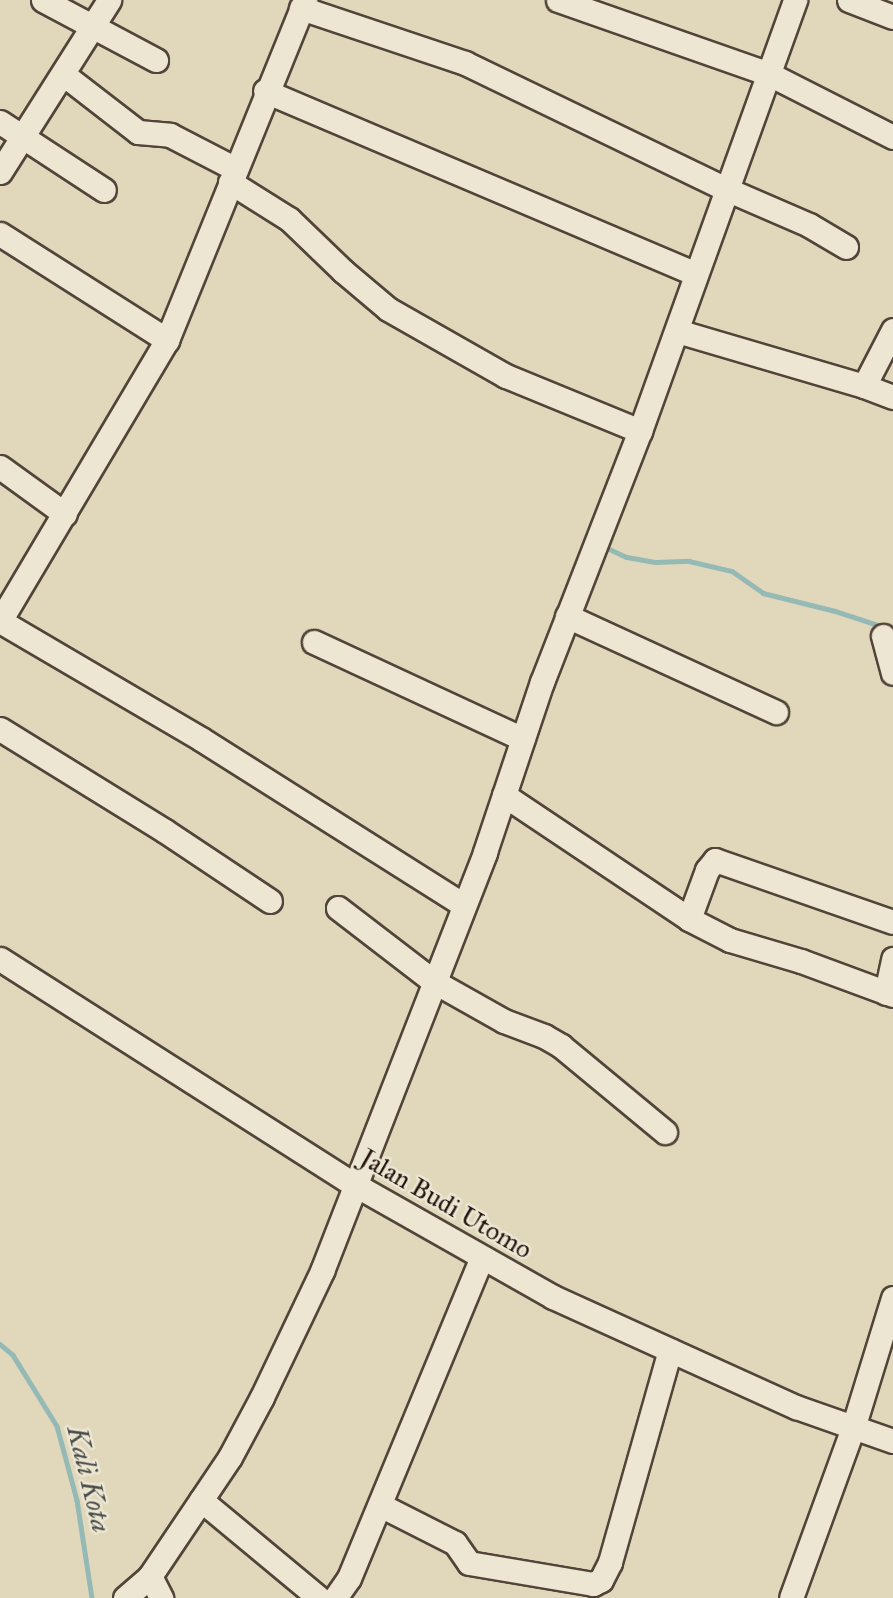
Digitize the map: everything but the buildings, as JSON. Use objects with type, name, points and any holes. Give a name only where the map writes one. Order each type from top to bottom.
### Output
[{"type":"street","points":[[43,0],[95,25],[156,60]]},
{"type":"street","points":[[0,172],[109,0]]},
{"type":"street","points":[[125,1598],[150,1576],[241,1438],[322,1270],[357,1185],[504,795],[567,616],[640,431],[795,0]]},
{"type":"street","points":[[849,0],[893,17]]},
{"type":"street","points":[[573,3],[769,74],[893,137]]},
{"type":"street","points":[[462,904],[201,739],[0,621],[167,340],[265,92],[303,4],[465,64],[726,189],[810,225],[846,247]]},
{"type":"street","points":[[63,74],[138,132],[170,135],[233,175],[289,219],[342,271],[388,309],[506,376],[640,431]]},
{"type":"street","points":[[265,92],[696,274]]},
{"type":"street","points":[[0,122],[104,190]]},
{"type":"street","points":[[0,234],[167,340]]},
{"type":"street","points":[[864,386],[893,330]]},
{"type":"street","points":[[677,331],[893,397]]},
{"type":"street","points":[[0,467],[65,514]]},
{"type":"street","points":[[567,616],[776,712]]},
{"type":"street","points":[[883,636],[893,673]]},
{"type":"street","points":[[314,642],[523,739]]},
{"type":"street","points":[[0,729],[165,831],[270,901]]},
{"type":"street","points":[[504,795],[689,919],[730,940],[801,961],[889,994],[893,959]]},
{"type":"street","points":[[689,919],[707,870],[715,860],[893,922]]},
{"type":"street","points":[[338,908],[433,981],[504,1021],[544,1036],[561,1046],[665,1132]]},
{"type":"street","name":"Jalan Budi Utomo","points":[[0,959],[357,1185],[553,1297],[796,1407],[893,1441]]},
{"type":"street","points":[[335,1598],[349,1578],[482,1256]]},
{"type":"street","points":[[791,1598],[853,1428],[893,1298]]},
{"type":"street","points":[[380,1505],[455,1543],[469,1563],[593,1584],[601,1580],[610,1562],[670,1350]]},
{"type":"street","points":[[201,1500],[319,1598]]},
{"type":"street","points":[[150,1576],[161,1598]]},
{"type":"waterway","points":[[603,546],[627,557],[655,562],[689,561],[732,571],[763,593],[835,611],[893,630]]},
{"type":"waterway","name":"Kali Kota","points":[[0,1344],[13,1355],[57,1426],[77,1500],[92,1598]]}]
